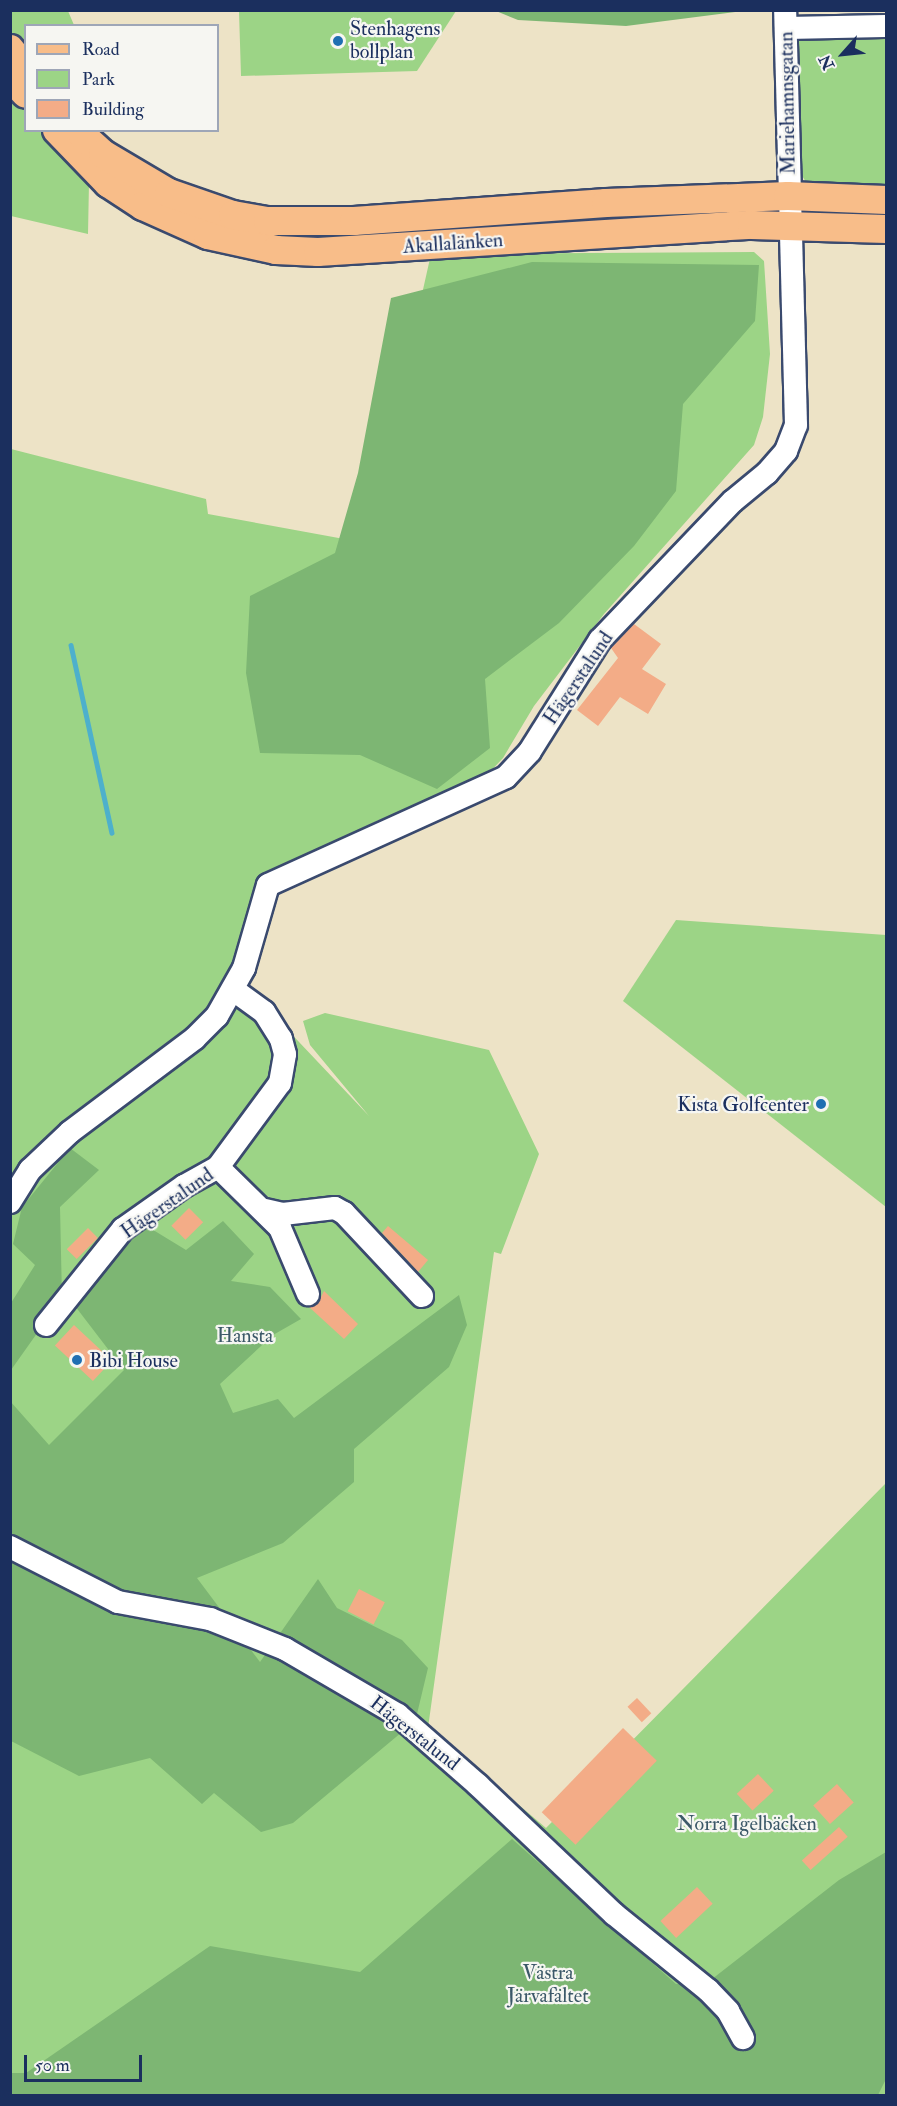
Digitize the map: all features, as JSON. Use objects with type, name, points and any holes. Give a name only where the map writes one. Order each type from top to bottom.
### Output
[{"type":"main road","points":[[10,49],[24,66]]},
{"type":"main road","points":[[10,76],[24,92]]},
{"type":"main road","name":"Akallalänken","points":[[59,132],[108,183],[142,206],[208,235],[276,250],[318,252],[789,226],[886,229]]},
{"type":"main road","name":"Akallalänken","points":[[79,132],[103,154],[169,193],[233,215],[268,221],[354,221],[606,203],[788,196],[886,200]]},
{"type":"street","points":[[785,19],[886,26]]},
{"type":"street","name":"Mariehamnsgatan","points":[[785,19],[788,196]]},
{"type":"street","name":"Hägerstalund","points":[[10,1202],[30,1170],[62,1140],[195,1038],[217,1016],[234,990],[268,885],[506,777],[530,751],[600,640],[733,501],[781,459],[796,425],[788,196]]},
{"type":"street","name":"Hägerstalund","points":[[46,1324],[123,1229],[218,1167],[263,1110],[280,1083],[284,1062],[281,1039],[264,1012],[234,990]]},
{"type":"street","points":[[218,1167],[265,1210],[292,1247],[308,1294]]},
{"type":"street","points":[[265,1210],[282,1214],[335,1208],[344,1213],[422,1296]]},
{"type":"street","name":"Hägerstalund","points":[[10,1547],[110,1599],[210,1619],[285,1649],[398,1715],[478,1785],[614,1914],[708,1990],[728,2011],[743,2038]]},
{"type":"green space","name":"Stenhagens bollplan","points":[[239,10],[456,11],[417,71],[241,76]]},
{"type":"green space","points":[[11,11],[68,11],[74,24],[24,24],[24,132],[90,132],[88,234],[11,216]]},
{"type":"green space","points":[[496,11],[743,11],[626,26],[518,20]]},
{"type":"green space","points":[[886,39],[886,190],[806,182],[795,165],[796,40]]},
{"type":"green space","name":"Hansta","points":[[754,252],[764,261],[770,354],[763,417],[754,445],[604,614],[534,706],[503,758],[486,776],[440,799],[379,820],[271,874],[258,957],[247,987],[369,1116],[310,1045],[303,1021],[325,1013],[489,1050],[539,1154],[501,1254],[494,1252],[428,1728],[546,1828],[886,1483],[886,2095],[11,2096],[11,449],[206,499],[208,514],[366,543],[431,254]]},
{"type":"green space","points":[[532,262],[759,265],[755,321],[683,404],[676,491],[634,546],[559,623],[485,679],[490,748],[437,789],[360,755],[260,753],[246,673],[250,596],[335,553],[358,473],[391,298]]},
{"type":"green space","name":"Kista Golfcenter","points":[[676,920],[886,935],[886,1207],[623,1001]]},
{"type":"green space","points":[[70,1148],[99,1170],[60,1207],[62,1298],[11,1370],[11,1303],[35,1265],[13,1244],[22,1207]]},
{"type":"green space","points":[[223,1221],[254,1254],[231,1281],[270,1287],[301,1319],[273,1335],[220,1384],[233,1413],[278,1399],[294,1418],[459,1295],[467,1325],[449,1367],[354,1449],[354,1482],[283,1543],[197,1578],[260,1662],[318,1579],[337,1608],[402,1640],[428,1668],[417,1714],[402,1732],[293,1823],[261,1832],[214,1793],[202,1804],[150,1758],[79,1776],[11,1741],[10,1401],[49,1445],[124,1370],[75,1306],[145,1225],[186,1250]]},
{"type":"green space","name":"Västra Järvafältet","points":[[512,1839],[676,1984],[707,1983],[839,1880],[886,1852],[886,2079],[878,2095],[11,2096],[10,2073],[26,2073],[210,1946],[360,1972]]},
{"type":"building","points":[[634,624],[661,644],[642,669],[666,684],[648,714],[620,697],[598,726],[577,710],[618,658],[611,648]]},
{"type":"building","points":[[189,1208],[203,1222],[185,1240],[171,1226]]},
{"type":"building","points":[[388,1226],[428,1260],[418,1272],[382,1233]]},
{"type":"building","points":[[88,1228],[98,1238],[77,1259],[67,1249]]},
{"type":"building","points":[[324,1291],[358,1324],[344,1339],[309,1307],[318,1303]]},
{"type":"building","points":[[74,1325],[112,1360],[93,1381],[55,1345]]},
{"type":"building","points":[[359,1589],[385,1602],[373,1624],[348,1611]]},
{"type":"building","points":[[637,1698],[651,1713],[642,1722],[627,1707]]},
{"type":"building","points":[[623,1728],[657,1761],[576,1845],[542,1812]]},
{"type":"building","points":[[758,1774],[774,1791],[752,1811],[737,1794]]},
{"type":"building","points":[[837,1784],[854,1803],[830,1824],[813,1805]]},
{"type":"building","points":[[839,1827],[848,1837],[811,1870],[802,1860]]},
{"type":"building","points":[[697,1887],[713,1904],[676,1938],[660,1921]]},
{"type":"waterway","points":[[71,645],[112,833]]},
{"type":"place","name":"Stenhagens bollplan","points":[[338,41]]},
{"type":"place","name":"Kista Golfcenter","points":[[821,1104]]},
{"type":"place","name":"Bibi House","points":[[77,1360]]},
{"type":"park label","name":"Norra Igelbäcken","points":[[747,1823]]}]
